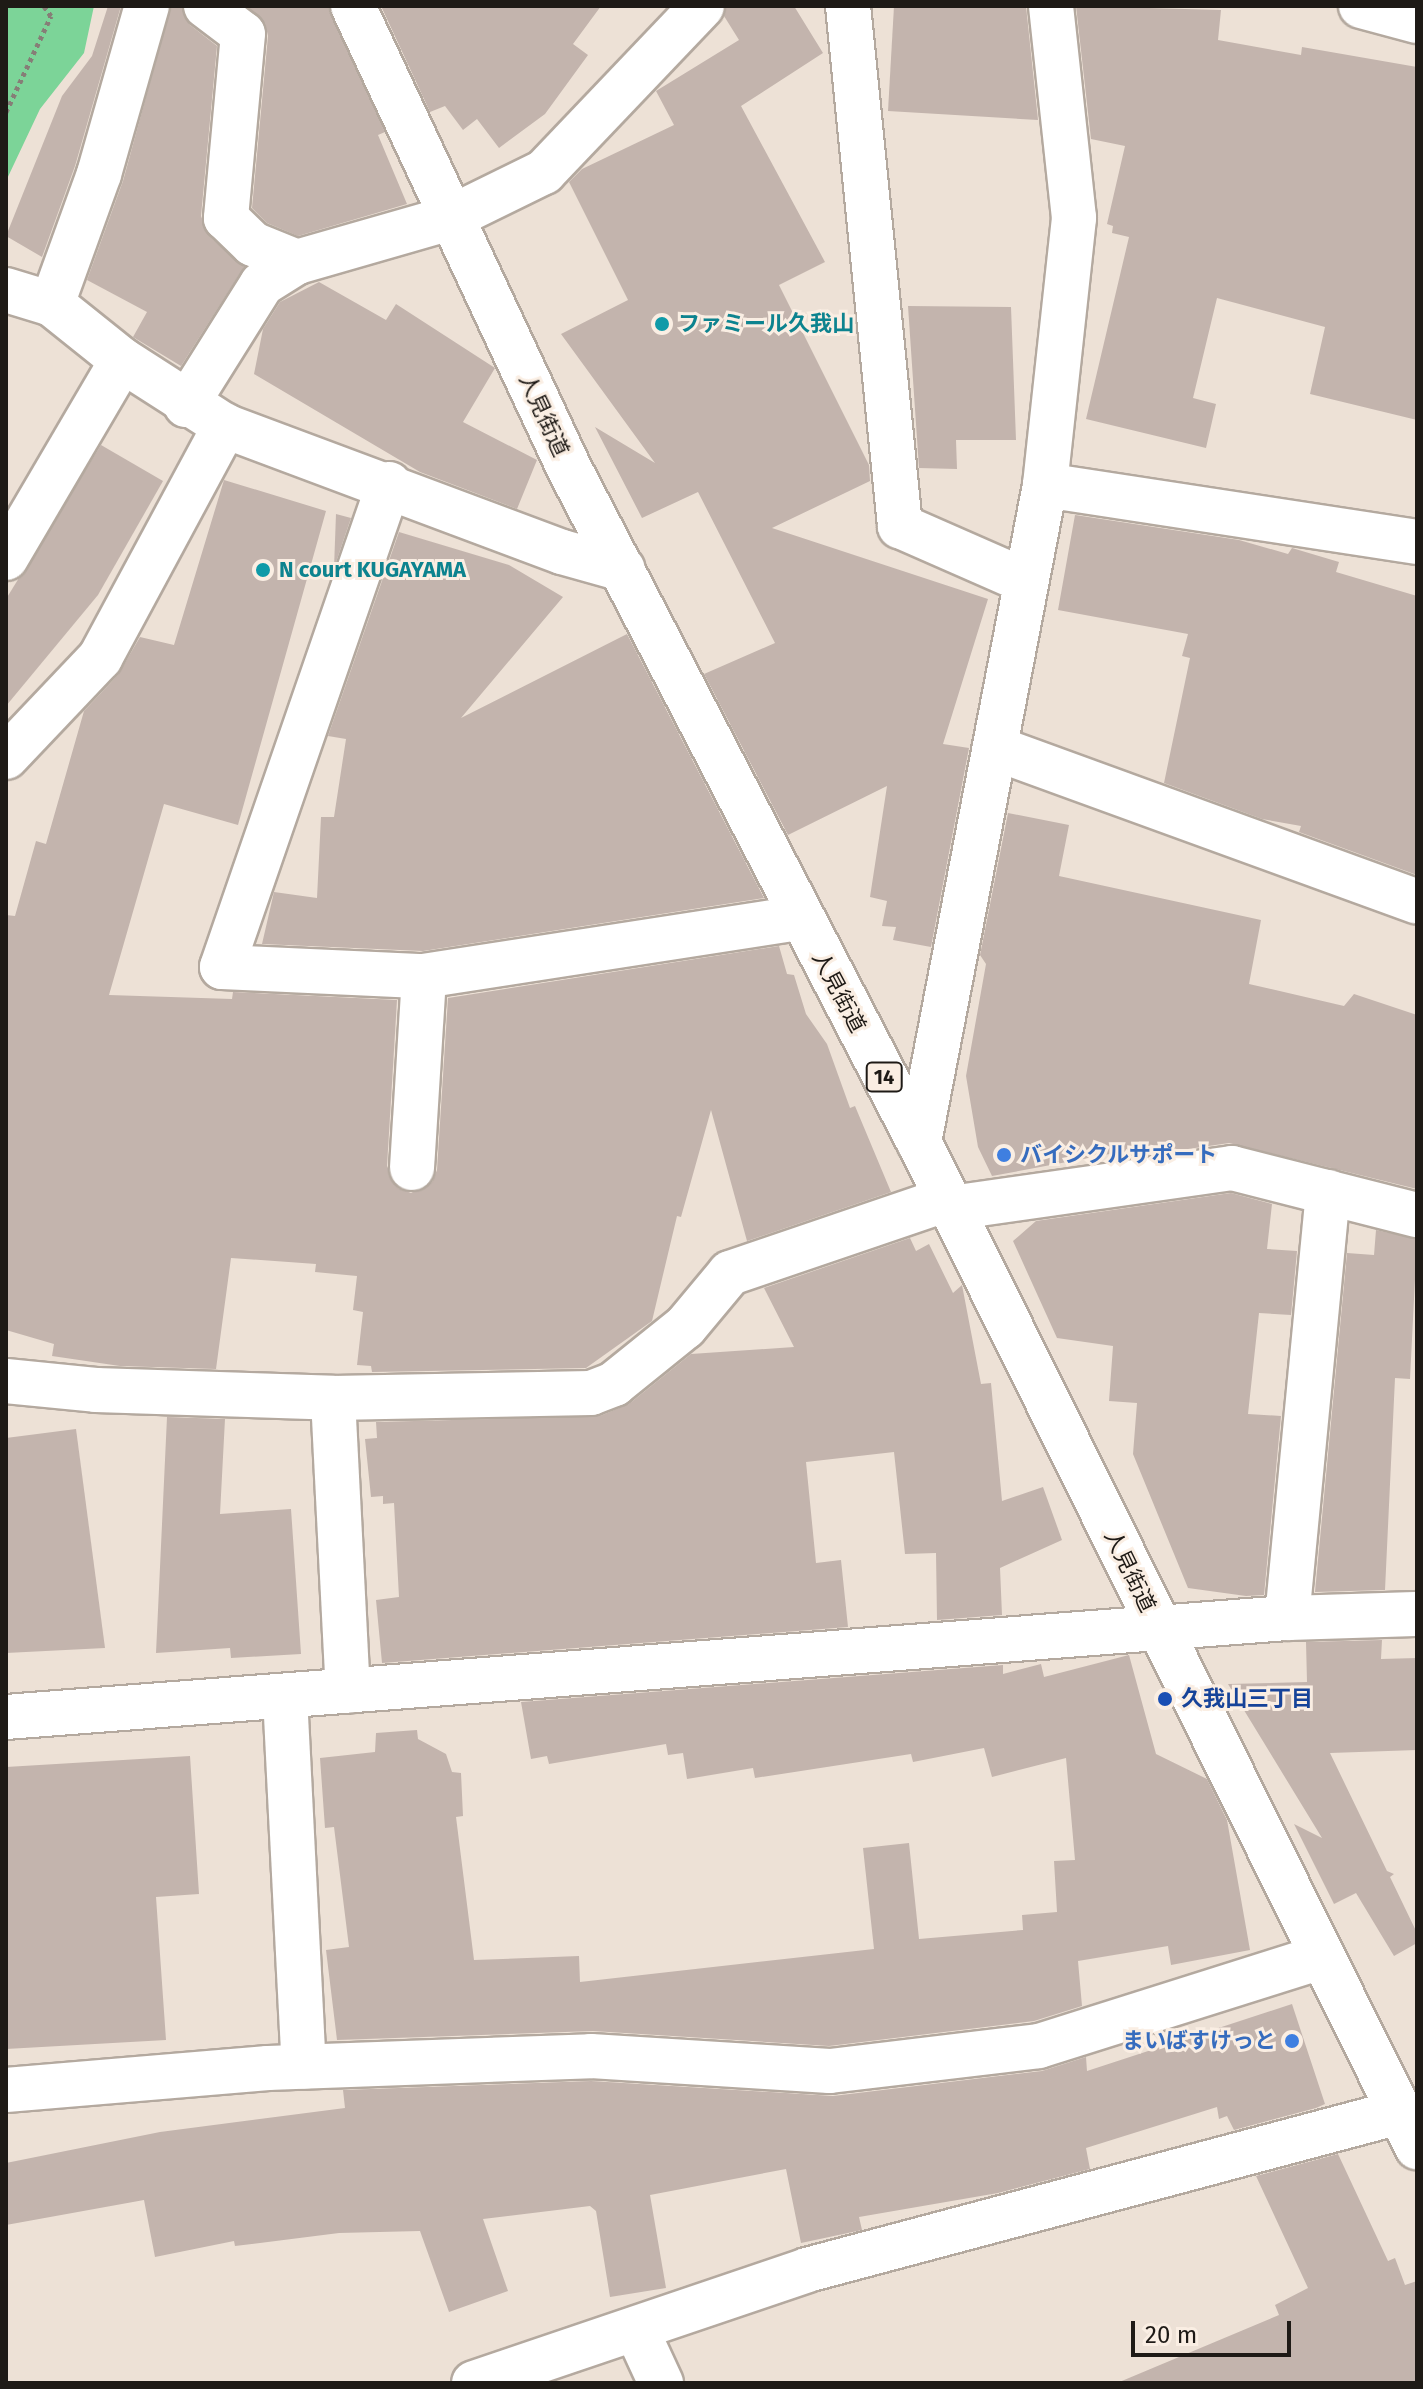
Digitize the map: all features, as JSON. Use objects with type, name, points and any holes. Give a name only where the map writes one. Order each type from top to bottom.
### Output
[{"type":"street","points":[[52,304],[99,174],[147,6]]},
{"type":"street","points":[[206,6],[243,34],[226,218],[253,244],[297,262]]},
{"type":"street","name":"人見街道","points":[[353,6],[450,218],[623,569],[800,918],[919,1142],[1408,2130]]},
{"type":"street","points":[[186,405],[262,284],[297,262],[450,218],[544,172],[702,6]]},
{"type":"street","points":[[848,6],[900,526],[1025,581]]},
{"type":"street","points":[[919,1142],[1045,485],[1074,218],[1051,6]]},
{"type":"street","points":[[1361,6],[1417,21]]},
{"type":"street","points":[[6,290],[52,304],[122,360],[186,405],[225,426],[389,484],[562,552],[623,569]]},
{"type":"street","points":[[6,558],[122,360]]},
{"type":"street","points":[[6,757],[100,658],[225,426]]},
{"type":"street","points":[[389,484],[222,967],[424,976],[800,918]]},
{"type":"street","points":[[1045,485],[1417,542]]},
{"type":"street","points":[[995,748],[1417,902]]},
{"type":"street","points":[[412,1168],[424,976]]},
{"type":"street","points":[[6,1381],[96,1390],[333,1398],[591,1393],[614,1384],[685,1327],[730,1273],[949,1203],[1232,1168],[1417,1215]]},
{"type":"street","points":[[1287,1618],[1328,1192]]},
{"type":"street","points":[[333,1398],[348,1691]]},
{"type":"street","points":[[6,1717],[1287,1618],[1417,1614]]},
{"type":"street","points":[[285,1696],[304,2067]]},
{"type":"street","points":[[6,2090],[304,2067],[591,2056],[830,2071],[1039,2046],[1322,1957]]},
{"type":"street","points":[[474,2383],[807,2270],[1408,2130]]},
{"type":"street","points":[[636,2329],[661,2383]]},
{"type":"path","points":[[6,112],[51,16],[44,6]]},
{"type":"green space","points":[[6,6],[94,6],[84,53],[40,109],[6,181]]},
{"type":"building","points":[[108,6],[121,6],[75,166],[42,257],[6,236],[62,96],[92,56]]},
{"type":"building","points":[[171,6],[182,6],[190,25],[217,46],[201,216],[209,236],[244,267],[181,366],[133,337],[147,312],[87,280],[123,181]]},
{"type":"building","points":[[247,6],[328,6],[385,132],[378,135],[407,204],[298,236],[267,223],[252,208],[268,36],[265,23]]},
{"type":"building","points":[[381,6],[601,6],[573,44],[588,55],[545,114],[499,148],[477,119],[463,130],[445,106],[430,112]]},
{"type":"building","points":[[726,6],[794,6],[823,53],[741,106],[825,262],[779,285],[869,465],[870,481],[772,528],[988,599],[943,744],[969,748],[931,947],[893,940],[896,927],[882,926],[887,901],[870,897],[887,786],[788,835],[704,674],[775,643],[698,492],[642,518],[595,427],[655,463],[561,334],[628,300],[569,182],[582,169],[674,125],[656,91],[739,40],[724,16]]},
{"type":"building","points":[[894,6],[1026,6],[1038,120],[888,111]]},
{"type":"building","points":[[1076,6],[1221,10],[1218,40],[1301,55],[1302,47],[1417,67],[1417,420],[1310,394],[1325,327],[1217,298],[1193,398],[1216,404],[1206,448],[1086,419],[1129,237],[1112,233],[1113,226],[1107,224],[1125,146],[1091,139]]},
{"type":"building","points":[[319,282],[386,320],[396,304],[495,368],[463,422],[537,460],[517,509],[420,472],[254,374],[263,329],[280,302]]},
{"type":"building","points":[[908,306],[1011,307],[1016,440],[956,440],[957,469],[919,468]]},
{"type":"building","points":[[101,445],[163,481],[98,595],[6,706],[6,599]]},
{"type":"building","points":[[224,480],[326,511],[238,825],[164,804],[109,995],[232,999],[233,992],[397,1000],[387,1166],[398,1188],[411,1193],[432,1182],[437,1170],[448,998],[779,946],[787,974],[794,975],[806,1014],[827,1044],[850,1108],[855,1106],[891,1192],[747,1241],[711,1110],[681,1217],[677,1216],[652,1321],[586,1368],[372,1372],[371,1366],[357,1365],[363,1312],[353,1310],[357,1276],[315,1272],[316,1264],[231,1258],[216,1369],[120,1366],[52,1356],[54,1344],[6,1330],[6,915],[15,916],[36,841],[46,844],[84,711],[118,675],[140,637],[174,645]]},
{"type":"building","points":[[336,514],[351,518],[334,568]]},
{"type":"building","points":[[1075,515],[1239,540],[1288,554],[1292,548],[1339,562],[1336,572],[1417,596],[1417,875],[1299,832],[1301,826],[1262,819],[1164,783],[1190,658],[1182,656],[1188,634],[1058,610]]},
{"type":"building","points":[[399,532],[509,565],[563,597],[461,718],[627,634],[764,898],[423,951],[262,944],[274,892],[317,898],[321,817],[334,817],[346,739],[328,736]]},
{"type":"building","points":[[1008,813],[1069,825],[1059,876],[1261,920],[1249,984],[1344,1006],[1354,994],[1417,1015],[1417,1189],[1229,1143],[1106,1161],[1115,1153],[992,1176],[978,1147],[966,1076],[986,964],[980,955]]},
{"type":"building","points":[[1231,1193],[1272,1204],[1267,1249],[1297,1251],[1291,1315],[1259,1313],[1248,1414],[1281,1416],[1264,1595],[1246,1596],[1188,1588],[1133,1454],[1137,1403],[1109,1401],[1113,1346],[1057,1338],[1013,1241],[1036,1221]]},
{"type":"building","points":[[1376,1230],[1417,1239],[1410,1379],[1395,1378],[1385,1590],[1315,1592],[1347,1253],[1374,1255]]},
{"type":"building","points":[[910,1238],[916,1251],[929,1244],[953,1293],[962,1285],[981,1384],[991,1383],[1002,1501],[1043,1487],[1062,1540],[1000,1568],[1002,1615],[937,1620],[936,1553],[905,1554],[894,1452],[806,1462],[816,1563],[841,1560],[848,1627],[382,1663],[376,1600],[399,1597],[394,1503],[383,1504],[383,1496],[371,1497],[365,1439],[377,1438],[376,1422],[600,1416],[629,1404],[691,1354],[794,1347],[764,1288]]},
{"type":"building","points":[[167,1417],[225,1419],[220,1514],[291,1509],[301,1654],[231,1658],[230,1648],[156,1653]]},
{"type":"building","points":[[76,1429],[105,1648],[6,1653],[6,1438]]},
{"type":"building","points":[[1382,1640],[1381,1659],[1417,1658],[1417,1750],[1330,1753],[1387,1871],[1394,1874],[1390,1877],[1417,1933],[1417,1943],[1394,1956],[1356,1893],[1334,1904],[1294,1824],[1322,1838],[1228,1684],[1307,1682],[1306,1642]]},
{"type":"building","points":[[1129,1655],[1156,1754],[1207,1779],[1227,1820],[1250,1950],[1171,1965],[1168,1946],[1078,1961],[1082,2006],[1034,2021],[829,2046],[593,2031],[337,2040],[326,1950],[349,1947],[334,1827],[325,1828],[320,1758],[375,1752],[376,1733],[417,1730],[418,1739],[446,1754],[452,1772],[461,1773],[463,1816],[456,1817],[474,1960],[579,1956],[580,1982],[874,1949],[863,1848],[909,1843],[919,1939],[1023,1930],[1022,1915],[1057,1912],[1054,1861],[1075,1860],[1066,1758],[992,1777],[984,1748],[913,1762],[911,1754],[755,1778],[753,1768],[687,1779],[683,1753],[668,1755],[666,1744],[549,1764],[547,1756],[531,1759],[521,1702],[1003,1665],[1003,1674],[1041,1664],[1044,1677]]},
{"type":"building","points":[[190,1756],[199,1894],[156,1897],[166,2040],[6,2049],[6,1767]]},
{"type":"building","points":[[1292,2004],[1325,2104],[1234,2130],[1227,2116],[1219,2119],[1217,2107],[1086,2148],[1090,2169],[998,2193],[859,2217],[862,2230],[801,2243],[786,2169],[650,2195],[666,2288],[610,2297],[596,2211],[590,2206],[483,2219],[508,2291],[449,2312],[420,2231],[339,2233],[235,2246],[234,2241],[155,2257],[144,2200],[6,2225],[6,2163],[160,2132],[345,2108],[343,2090],[591,2081],[833,2096],[1042,2071],[1086,2057],[1087,2071]]},
{"type":"building","points":[[1338,2154],[1388,2261],[1395,2258],[1405,2285],[1417,2281],[1417,2383],[1117,2383],[1279,2315],[1275,2305],[1308,2288],[1256,2176]]},
{"type":"place","name":"ファミール久我山","points":[[662,324]]},
{"type":"place","name":"N court KUGAYAMA","points":[[263,570]]},
{"type":"place","name":"バイシクルサポート","points":[[1004,1155]]},
{"type":"place","name":"久我山三丁目","points":[[1165,1699]]},
{"type":"place","name":"まいばすけっと","points":[[1292,2041]]}]
